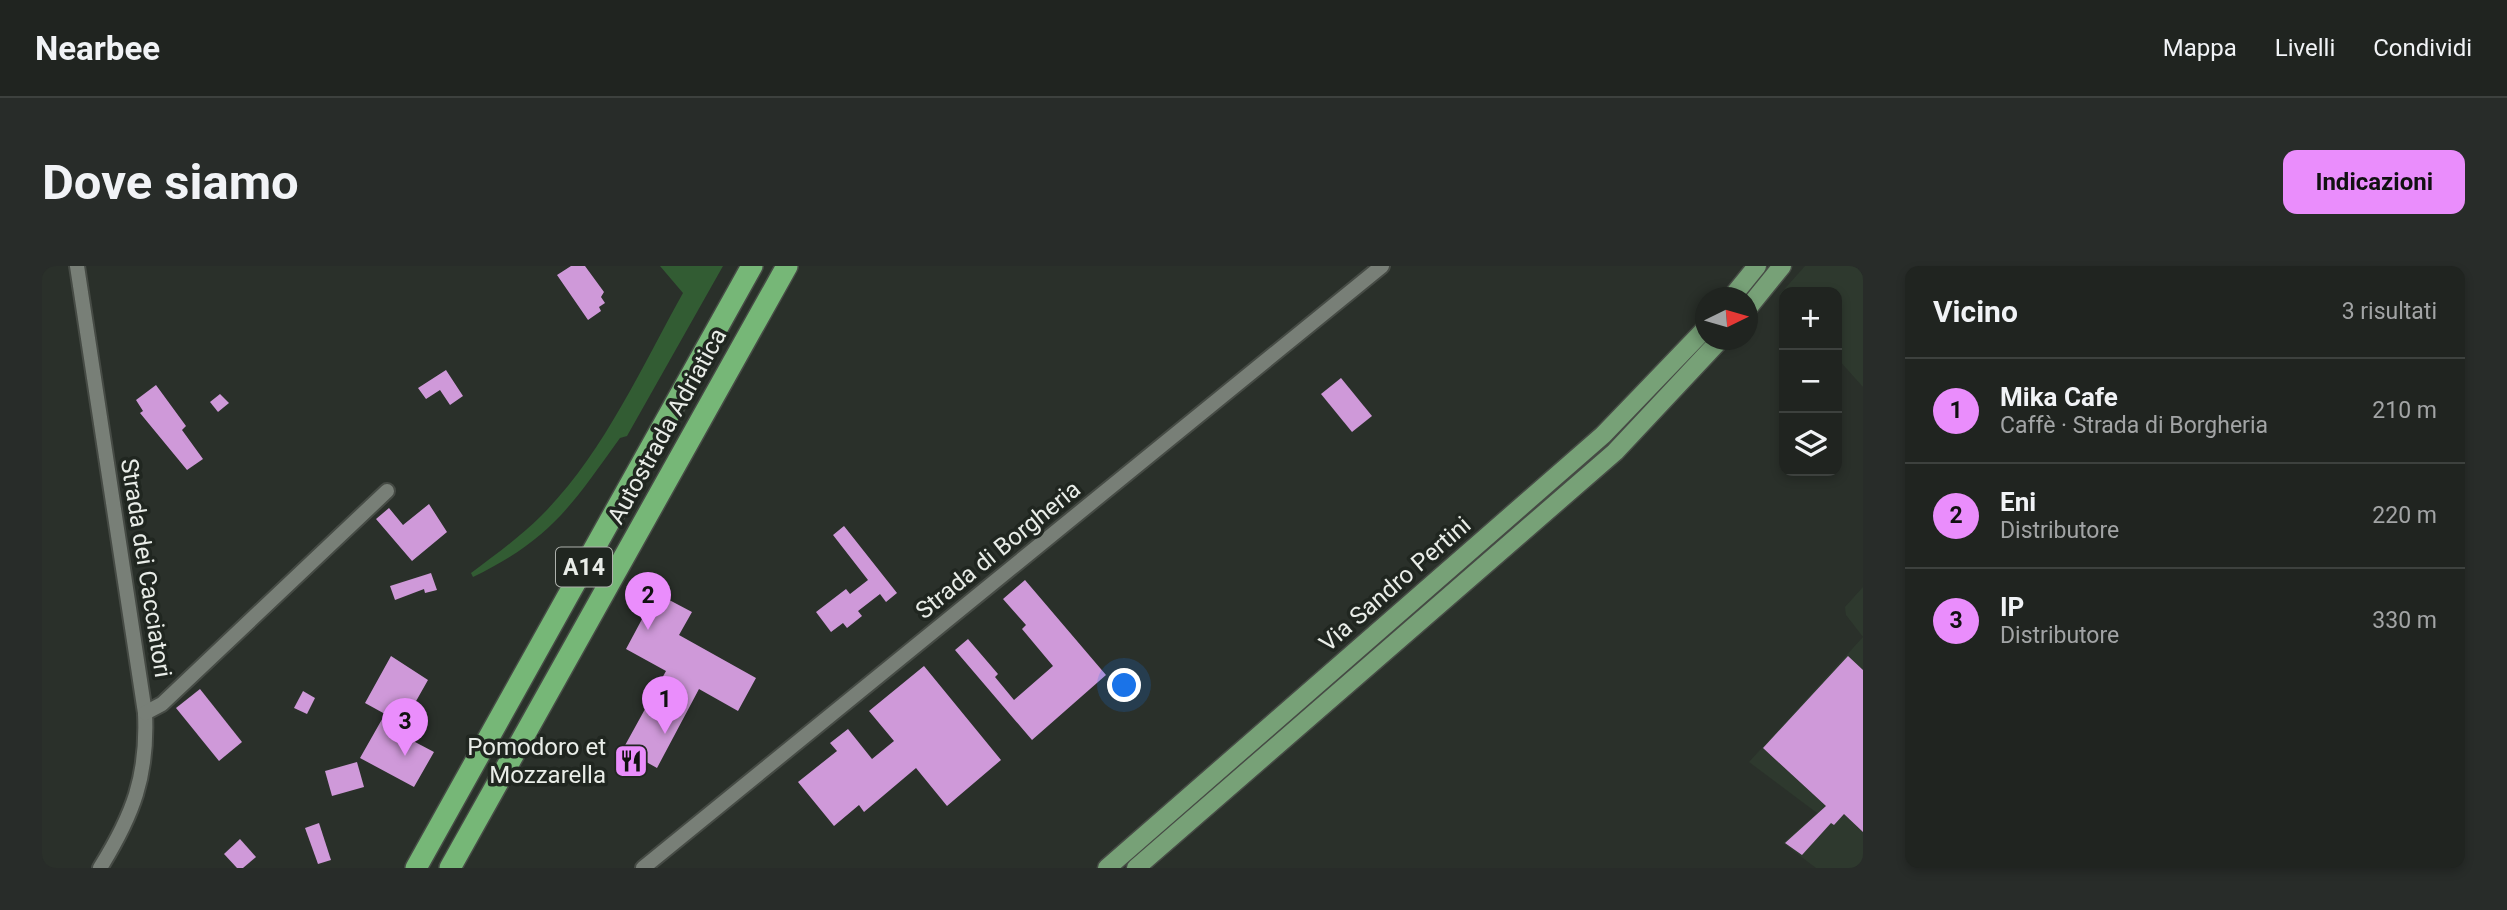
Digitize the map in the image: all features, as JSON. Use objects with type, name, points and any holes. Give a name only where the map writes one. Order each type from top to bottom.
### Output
[{"type":"highway","name":"Autostrada Adriatica","points":[[416,868],[752,266]]},
{"type":"highway","name":"Autostrada Adriatica","points":[[450,868],[787,266]]},
{"type":"main road","points":[[1740,287],[1757,266]]},
{"type":"main road","points":[[1758,296],[1782,266]]},
{"type":"main road","name":"Via Sandro Pertini","points":[[1107,868],[1603,435],[1695,339]]},
{"type":"main road","name":"Via Sandro Pertini","points":[[1136,868],[1615,452],[1711,350]]},
{"type":"street","name":"Strada dei Cacciatori","points":[[77,266],[145,713],[146,747],[142,779],[124,829],[100,868]]},
{"type":"street","name":"Strada di Borgheria","points":[[643,868],[1382,266]]},
{"type":"street","points":[[145,713],[162,704],[387,491]]},
{"type":"shaded area","points":[[1805,266],[1863,266],[1863,387],[1842,364],[1842,287],[1786,287]]},
{"type":"shaded area","points":[[1863,587],[1863,637],[1846,615],[1845,607]]},
{"type":"shaded area","points":[[1863,637],[1863,868],[1816,868],[1783,843],[1817,813],[1749,762]]},
{"type":"green space","points":[[660,266],[723,266],[627,436],[620,438],[573,502],[541,534],[500,563],[473,577],[471,573],[525,531],[564,491],[620,409],[683,293]]},
{"type":"building","points":[[571,266],[585,266],[604,292],[601,297],[605,303],[599,307],[601,311],[588,320],[557,275]]},
{"type":"building","points":[[446,370],[463,396],[450,405],[440,390],[426,399],[418,388]]},
{"type":"building","points":[[1341,378],[1372,416],[1352,432],[1321,394]]},
{"type":"building","points":[[156,385],[186,426],[182,430],[203,459],[187,470],[140,413],[143,411],[136,400]]},
{"type":"building","points":[[220,394],[229,403],[218,412],[210,402]]},
{"type":"building","points":[[429,504],[447,532],[412,561],[376,519],[389,508],[403,525]]},
{"type":"building","points":[[844,526],[897,593],[886,602],[880,594],[858,611],[862,616],[847,628],[843,623],[831,632],[816,612],[846,589],[850,594],[868,580],[833,535]]},
{"type":"building","points":[[431,573],[437,590],[425,593],[424,589],[395,600],[390,586]]},
{"type":"building","points":[[1025,580],[1106,675],[1032,740],[955,650],[968,639],[998,674],[995,677],[1014,700],[1053,666],[1022,629],[1026,625],[1003,599]]},
{"type":"building","points":[[656,593],[692,612],[679,635],[756,678],[738,711],[699,689],[657,768],[623,749],[666,671],[626,649]]},
{"type":"building","points":[[391,656],[428,680],[398,733],[434,752],[414,787],[360,758],[385,714],[365,703]]},
{"type":"building","points":[[1848,656],[1863,670],[1863,832],[1844,814],[1834,825],[1831,823],[1802,855],[1785,843],[1826,806],[1763,748]]},
{"type":"building","points":[[924,666],[1001,760],[947,806],[916,768],[864,812],[859,805],[834,826],[798,782],[837,751],[830,743],[848,729],[872,759],[894,741],[869,711]]},
{"type":"building","points":[[200,689],[242,742],[219,761],[176,708]]},
{"type":"building","points":[[303,691],[315,698],[307,714],[294,708]]},
{"type":"building","points":[[357,762],[364,787],[332,796],[325,771]]},
{"type":"building","points":[[319,823],[331,860],[318,864],[305,828]]},
{"type":"building","points":[[240,839],[256,857],[243,868],[237,868],[224,854]]},
{"type":"place","name":"Eni","points":[[648,630]]},
{"type":"place","name":"Mika Cafe","points":[[665,734]]},
{"type":"place","name":"IP","points":[[405,756]]},
{"type":"place","name":"Pomodoro et Mozzarella","points":[[631,761]]}]
